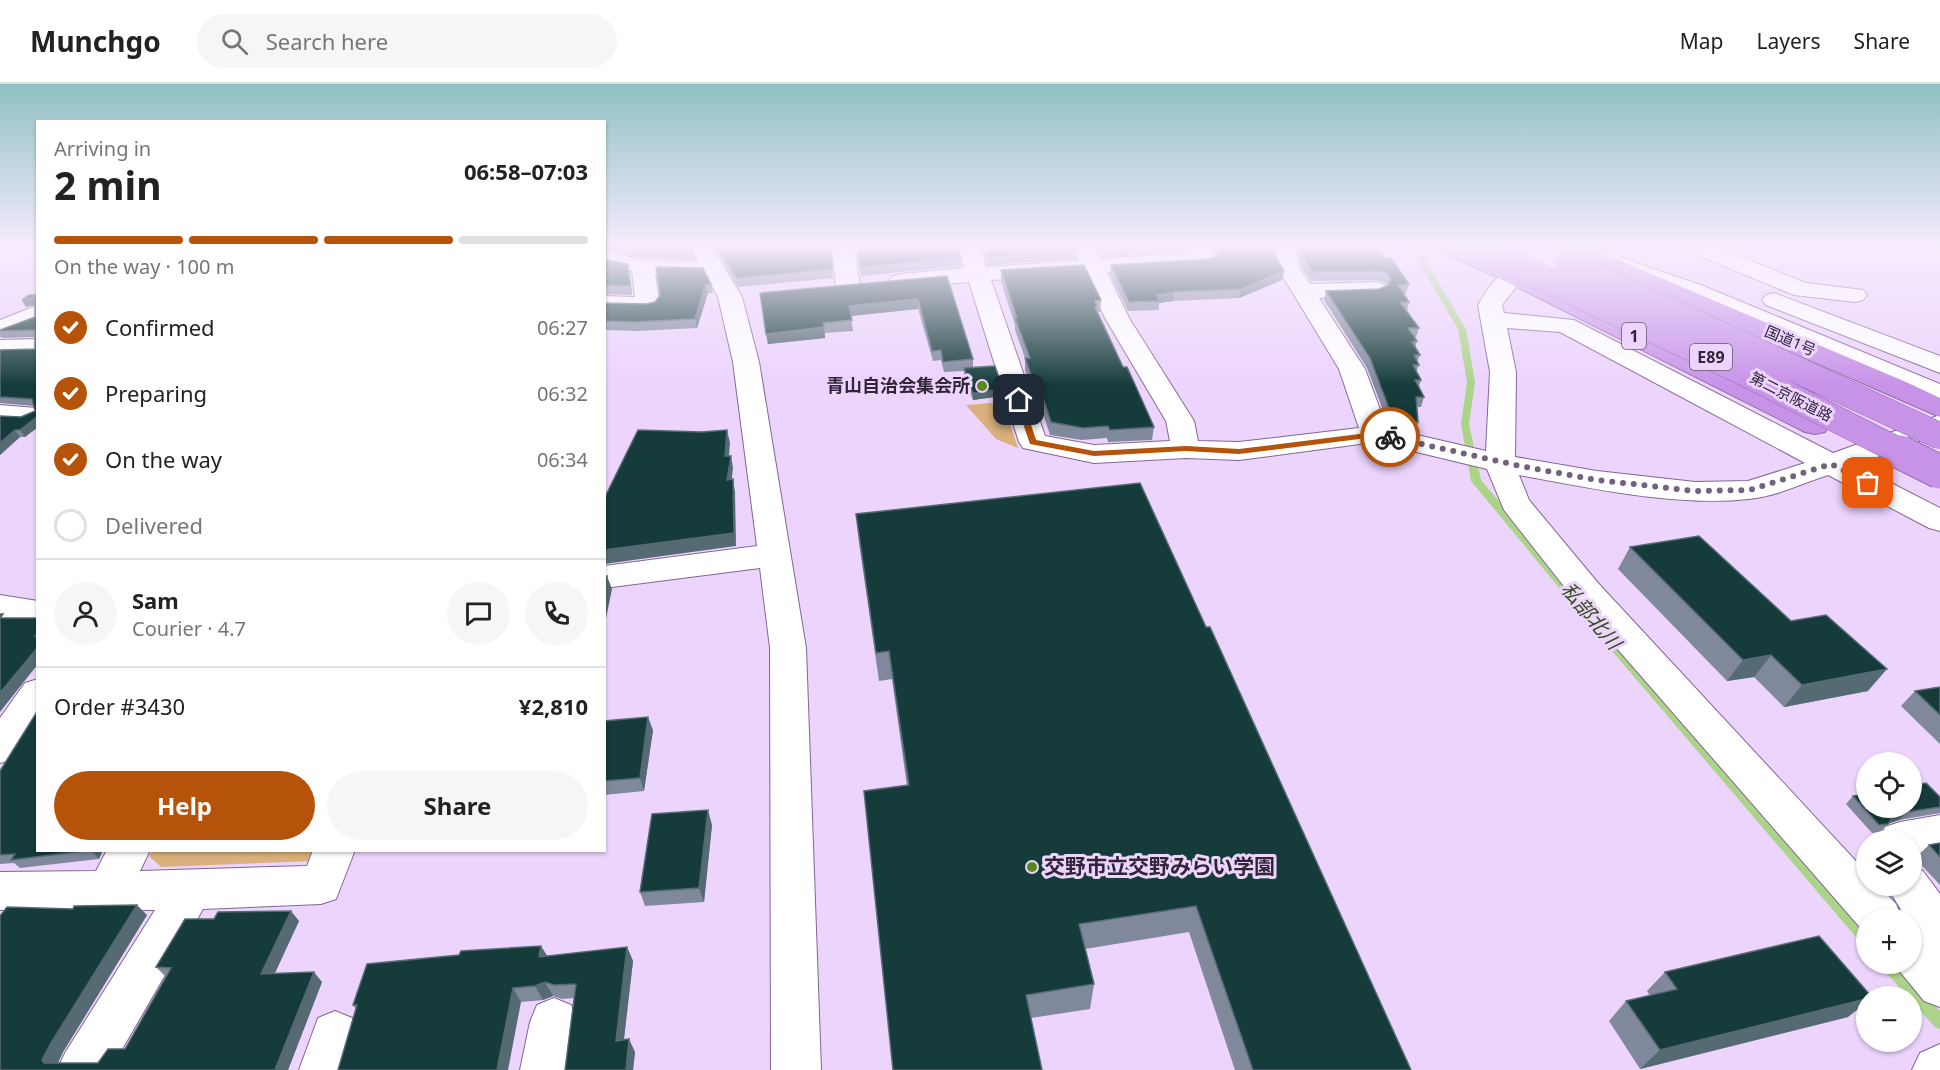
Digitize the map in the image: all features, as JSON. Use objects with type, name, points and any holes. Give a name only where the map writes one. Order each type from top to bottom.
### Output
[{"type":"highway","name":"1","points":[[1549,294],[1815,426],[1940,497]]},
{"type":"highway","name":"第二京阪道路","points":[[1577,294],[1741,371],[1940,472]]},
{"type":"highway","name":"第二京阪道路","points":[[1633,294],[1940,436]]},
{"type":"highway","name":"国道1号","points":[[1679,294],[1897,388],[1940,409]]},
{"type":"street","points":[[606,303],[648,304],[648,294]]},
{"type":"street","points":[[740,294],[746,362],[788,648],[796,1070]]},
{"type":"street","points":[[985,294],[1033,442],[1094,454],[1186,448],[1239,451],[1375,434],[1500,463],[1597,480],[1695,491],[1750,490],[1831,464],[1940,423]]},
{"type":"street","points":[[1106,294],[1117,318],[1180,421],[1186,448]]},
{"type":"street","points":[[1305,294],[1352,369],[1375,434]]},
{"type":"street","points":[[1496,294],[1490,305],[1503,372],[1500,463],[1515,503],[1586,591],[1871,908]]},
{"type":"street","points":[[1703,294],[1940,394]]},
{"type":"street","points":[[1759,294],[1940,365]]},
{"type":"street","points":[[1844,294],[1855,295]]},
{"type":"street","points":[[0,329],[26,320],[36,313]]},
{"type":"street","points":[[1493,320],[1565,325],[1940,521]]},
{"type":"street","points":[[0,348],[36,347]]},
{"type":"street","points":[[606,577],[773,555]]},
{"type":"street","points":[[0,607],[36,613]]},
{"type":"street","points":[[0,748],[36,696]]},
{"type":"street","points":[[1922,836],[1940,832]]},
{"type":"street","points":[[109,890],[128,852]]},
{"type":"street","points":[[3,896],[109,890],[191,890],[321,885],[333,852]]},
{"type":"street","points":[[82,1070],[191,890]]},
{"type":"street","points":[[1916,896],[1940,930]]},
{"type":"street","points":[[1922,965],[1940,985]]},
{"type":"street","points":[[545,1070],[554,1022]]},
{"type":"shaded area","points":[[1003,402],[1018,448],[996,439],[966,405]]},
{"type":"shaded area","points":[[152,852],[318,852],[313,861],[161,867],[149,856]]},
{"type":"building","points":[[703,294],[695,319],[606,321],[606,303],[646,304],[655,302],[660,295]]},
{"type":"building","points":[[760,294],[953,294],[973,359],[943,362],[941,350],[932,351],[918,299],[849,306],[852,320],[823,323],[824,327],[766,334]]},
{"type":"building","points":[[1009,294],[1098,294],[1101,300],[1095,301],[1097,306],[1095,307],[1123,367],[1127,367],[1154,427],[1110,430],[1108,426],[1083,428],[1051,422],[1037,379],[1033,380],[1025,358],[1030,358],[1015,318],[1017,318]]},
{"type":"building","points":[[1125,294],[1163,294],[1157,295],[1160,301],[1129,302]]},
{"type":"building","points":[[1328,294],[1404,294],[1409,302],[1400,302],[1419,328],[1408,328],[1417,341],[1412,342],[1420,355],[1414,355],[1419,365],[1413,365],[1421,380],[1415,380],[1424,397],[1416,397],[1418,422],[1392,416],[1370,358]]},
{"type":"building","points":[[29,295],[36,295],[36,418],[20,430],[15,430],[0,443],[0,416],[21,417],[35,411],[32,399],[0,397],[0,350],[35,349],[35,330],[0,331],[35,317],[35,296],[22,300]]},
{"type":"building","points":[[995,366],[1003,389],[973,393],[964,368]]},
{"type":"building","points":[[638,430],[702,432],[727,430],[725,456],[731,456],[727,480],[733,479],[734,533],[606,550],[606,495]]},
{"type":"building","points":[[1140,483],[1206,627],[1210,627],[1411,1070],[1253,1070],[1196,906],[1079,924],[1094,984],[1026,995],[1042,1070],[893,1070],[864,791],[909,785],[889,651],[876,653],[856,514]]},
{"type":"building","points":[[1699,536],[1791,621],[1826,615],[1887,669],[1802,685],[1771,655],[1743,660],[1630,547]]},
{"type":"building","points":[[0,618],[36,618],[36,649],[0,693]]},
{"type":"building","points":[[1940,687],[1940,715],[1915,691]]},
{"type":"building","points":[[36,713],[36,852],[75,852],[11,860],[15,854],[0,855],[0,771]]},
{"type":"building","points":[[648,717],[640,778],[606,781],[606,721]]},
{"type":"building","points":[[1926,783],[1940,797],[1940,807],[1922,810],[1922,784]]},
{"type":"building","points":[[708,810],[699,888],[640,892],[652,814]]},
{"type":"building","points":[[1873,818],[1891,818],[1888,824],[1879,825]]},
{"type":"building","points":[[1940,843],[1940,857],[1929,845]]},
{"type":"building","points":[[137,905],[51,1043],[42,1060],[44,1063],[98,1063],[108,1049],[125,1049],[171,968],[156,967],[185,919],[214,919],[218,912],[291,911],[261,974],[314,972],[275,1070],[0,1070],[0,916],[7,907],[73,909],[74,906]]},
{"type":"building","points":[[1819,936],[1862,986],[1856,986],[1856,1001],[1660,1050],[1626,1001],[1677,989],[1665,972]]},
{"type":"building","points":[[541,946],[539,957],[627,947],[616,1041],[629,1039],[626,1070],[565,1070],[576,984],[554,985],[545,982],[535,986],[513,988],[497,1070],[338,1070],[357,1005],[353,1005],[367,964],[459,955],[461,951]]},
{"type":"waterway","name":"私部北川","points":[[1441,294],[1462,329],[1471,382],[1465,424],[1476,481],[1570,593]]},
{"type":"waterway","name":"私部北川","points":[[1611,642],[1856,926]]},
{"type":"waterway","name":"私部北川","points":[[1897,974],[1940,1022]]},
{"type":"way so far","points":[[1390,437],[1500,463],[1597,480],[1695,491],[1750,490],[1831,464],[1868,483]]},
{"type":"place","name":"青山自治会集会所","points":[[982,386]]},
{"type":"place","name":"交野市立交野みらい学園","points":[[1032,867]]},
{"type":"route","points":[[1019,400],[1033,442],[1094,454],[1186,448],[1239,451],[1375,434],[1390,437]]}]
